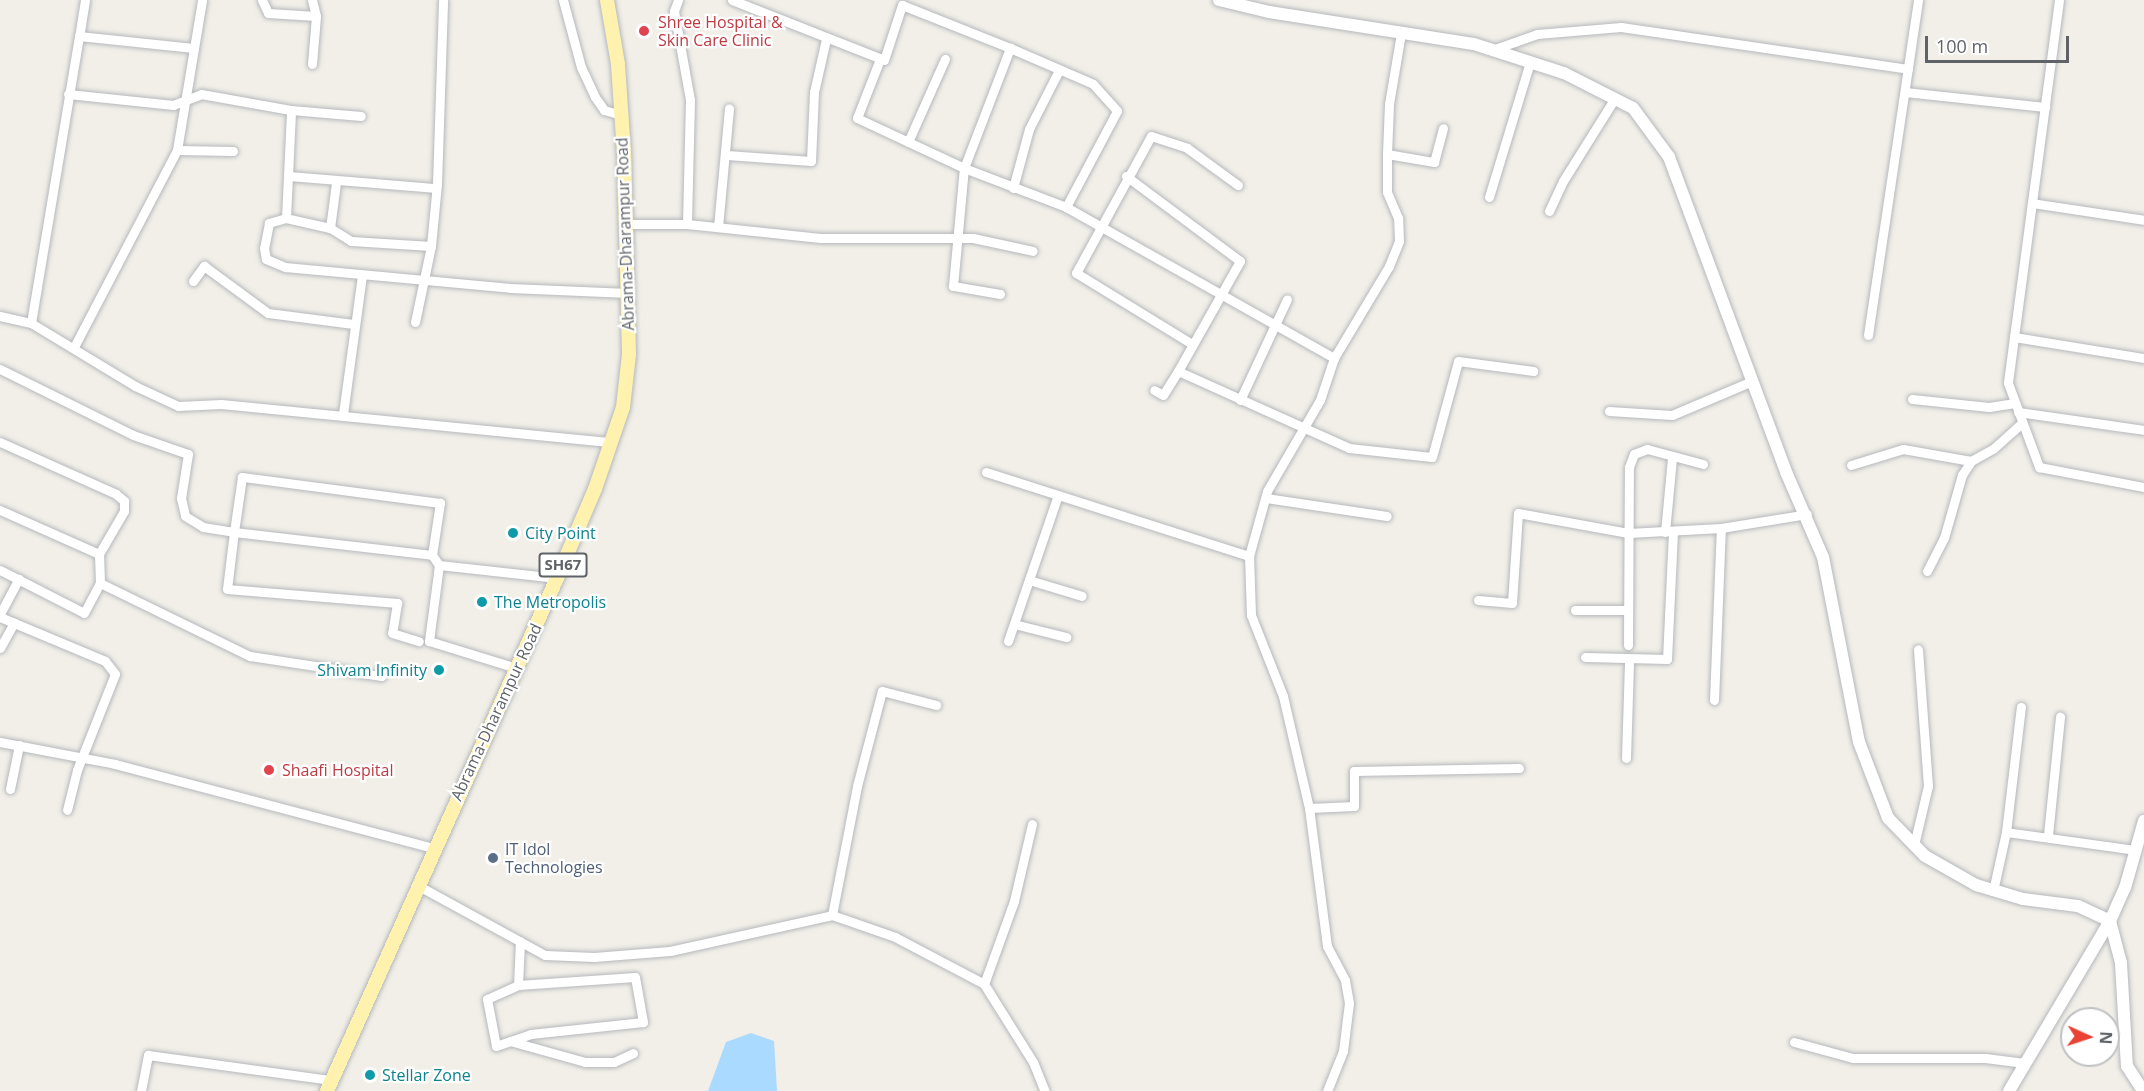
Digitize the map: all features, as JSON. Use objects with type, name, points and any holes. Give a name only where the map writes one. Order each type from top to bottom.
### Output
[{"type":"main road","name":"Abrama-Dharampur Road","points":[[329,1085],[557,578],[623,407],[628,354],[626,224],[618,64],[607,0]]},
{"type":"street","points":[[31,323],[85,0]]},
{"type":"street","points":[[74,347],[177,150],[202,0]]},
{"type":"street","points":[[262,0],[268,13],[316,16]]},
{"type":"street","points":[[312,0],[316,16],[312,64]]},
{"type":"street","points":[[415,322],[431,246],[443,0]]},
{"type":"street","points":[[563,0],[582,67],[595,97],[604,110],[621,115]]},
{"type":"street","points":[[678,0],[674,11],[690,100],[687,224]]},
{"type":"street","points":[[732,0],[884,60],[902,5],[1093,84],[1117,111],[1066,207]]},
{"type":"street","points":[[1219,0],[1269,12],[1492,50],[1564,73],[1633,108],[1669,157],[1786,472],[1807,514],[1823,557],[1859,742],[1888,818],[1925,856],[1994,891],[2023,899],[2078,906],[2109,921],[2121,963],[2127,1066],[2143,1091]]},
{"type":"street","points":[[1868,335],[1918,0]]},
{"type":"street","points":[[2059,0],[2008,383],[2039,466],[2144,487]]},
{"type":"street","points":[[1492,50],[1537,34],[1621,27],[1908,69]]},
{"type":"street","points":[[1327,1091],[1343,1051],[1349,1003],[1345,980],[1327,946],[1310,808],[1283,696],[1251,615],[1249,556],[1266,498],[1320,400],[1334,358],[1389,266],[1399,241],[1398,218],[1387,192],[1386,154],[1389,104],[1401,33]]},
{"type":"street","points":[[79,36],[194,48]]},
{"type":"street","points":[[727,155],[811,162],[814,92],[826,39]]},
{"type":"street","points":[[1000,294],[953,286],[964,168],[1010,48]]},
{"type":"street","points":[[880,59],[857,118],[964,168],[1066,207],[1100,228],[1274,321],[1334,358]]},
{"type":"street","points":[[909,142],[945,59]]},
{"type":"street","points":[[1489,197],[1530,62]]},
{"type":"street","points":[[1012,188],[1029,129],[1059,70]]},
{"type":"street","points":[[1905,92],[2045,107]]},
{"type":"street","points":[[68,94],[173,105],[201,94],[291,110],[361,116]]},
{"type":"street","points":[[1549,212],[1563,181],[1615,98]]},
{"type":"street","points":[[718,227],[727,155],[729,109]]},
{"type":"street","points":[[286,218],[291,110]]},
{"type":"street","points":[[1386,154],[1434,162],[1443,128]]},
{"type":"street","points":[[1192,344],[1076,273],[1126,176],[1151,136],[1187,148],[1238,185]]},
{"type":"street","points":[[177,150],[233,151]]},
{"type":"street","points":[[289,176],[336,183],[434,188]]},
{"type":"street","points":[[1126,176],[1240,261],[1163,394],[1154,390]]},
{"type":"street","points":[[330,228],[336,183]]},
{"type":"street","points":[[2032,203],[2144,220]]},
{"type":"street","points":[[431,246],[351,241],[330,228],[286,218],[269,223],[266,259],[285,267],[362,275],[424,278],[510,288],[628,293]]},
{"type":"street","points":[[626,224],[687,224],[820,238],[957,240],[973,238],[1033,251]]},
{"type":"street","points":[[193,281],[204,266],[268,313],[354,324]]},
{"type":"street","points":[[343,414],[362,275]]},
{"type":"street","points":[[1240,400],[1274,321],[1287,299]]},
{"type":"street","points":[[0,316],[31,323],[135,386],[178,406],[221,404],[343,414],[463,430],[611,442]]},
{"type":"street","points":[[2014,337],[2144,358]]},
{"type":"street","points":[[1178,371],[1349,448],[1432,458],[1458,361],[1533,371]]},
{"type":"street","points":[[0,369],[133,435],[188,453],[181,498],[185,516],[203,527],[432,555]]},
{"type":"street","points":[[1609,411],[1672,415],[1752,381]]},
{"type":"street","points":[[1912,399],[1989,407],[2017,407],[2144,430]]},
{"type":"street","points":[[1927,572],[1944,538],[1962,475],[1971,461],[1994,448],[2022,423]]},
{"type":"street","points":[[0,442],[116,494],[124,501],[124,511],[99,554],[100,583],[84,613],[0,570]]},
{"type":"street","points":[[1628,645],[1629,467],[1634,454],[1647,449],[1672,458],[1703,464]]},
{"type":"street","points":[[1851,465],[1903,449],[1971,461]]},
{"type":"street","points":[[1585,657],[1629,660],[1667,659],[1672,458]]},
{"type":"street","points":[[986,472],[1249,556]]},
{"type":"street","points":[[419,641],[392,633],[397,603],[227,589],[242,477],[440,503],[432,555],[439,565],[429,640],[516,668]]},
{"type":"street","points":[[1008,641],[1058,495]]},
{"type":"street","points":[[1266,498],[1387,516]]},
{"type":"street","points":[[0,510],[99,554]]},
{"type":"street","points":[[1478,600],[1512,603],[1518,513],[1628,533],[1635,530],[1669,532],[1721,528],[1807,514]]},
{"type":"street","points":[[1714,700],[1721,528]]},
{"type":"street","points":[[439,565],[557,578]]},
{"type":"street","points":[[19,579],[0,616],[14,624],[105,661],[115,674],[85,757],[77,770],[67,810]]},
{"type":"street","points":[[1029,580],[1082,596]]},
{"type":"street","points":[[100,583],[250,656],[381,676]]},
{"type":"street","points":[[1575,610],[1628,610]]},
{"type":"street","points":[[0,648],[14,624]]},
{"type":"street","points":[[1014,624],[1066,638]]},
{"type":"street","points":[[1914,845],[1928,786],[1918,649]]},
{"type":"street","points":[[1626,758],[1629,660]]},
{"type":"street","points":[[832,915],[857,786],[882,691],[936,705]]},
{"type":"street","points":[[1994,891],[2006,832],[2021,707]]},
{"type":"street","points":[[2048,835],[2061,717]]},
{"type":"street","points":[[0,742],[85,757],[434,848]]},
{"type":"street","points":[[10,789],[19,745]]},
{"type":"street","points":[[1310,808],[1354,806],[1354,771],[1519,768]]},
{"type":"street","points":[[2009,1091],[2109,921],[2136,850],[2144,821]]},
{"type":"street","points":[[984,984],[1014,901],[1032,824]]},
{"type":"street","points":[[2006,832],[2048,835],[2136,850]]},
{"type":"street","points":[[417,885],[545,955],[594,957],[670,951],[832,915],[895,936],[984,984],[1033,1062],[1045,1091]]},
{"type":"street","points":[[518,985],[520,941]]},
{"type":"street","points":[[634,977],[643,1022],[531,1034],[496,1046],[486,999],[518,985],[634,977]]},
{"type":"street","points":[[510,1041],[585,1062],[614,1062],[633,1053]]},
{"type":"street","points":[[1794,1042],[1853,1058],[1985,1058],[2025,1063]]},
{"type":"street","points":[[141,1091],[148,1055],[329,1085]]},
{"type":"water","points":[[751,1033],[774,1041],[777,1091],[708,1091],[726,1042]]},
{"type":"place","name":"Shree Hospital & Skin Care Clinic","points":[[644,31]]},
{"type":"place","name":"City Point","points":[[513,533]]},
{"type":"place","name":"The Metropolis","points":[[482,602]]},
{"type":"place","name":"Shivam Infinity","points":[[439,670]]},
{"type":"place","name":"Shaafi Hospital","points":[[269,770]]},
{"type":"place","name":"IT Idol Technologies","points":[[493,858]]},
{"type":"place","name":"Stellar Zone","points":[[370,1075]]}]
